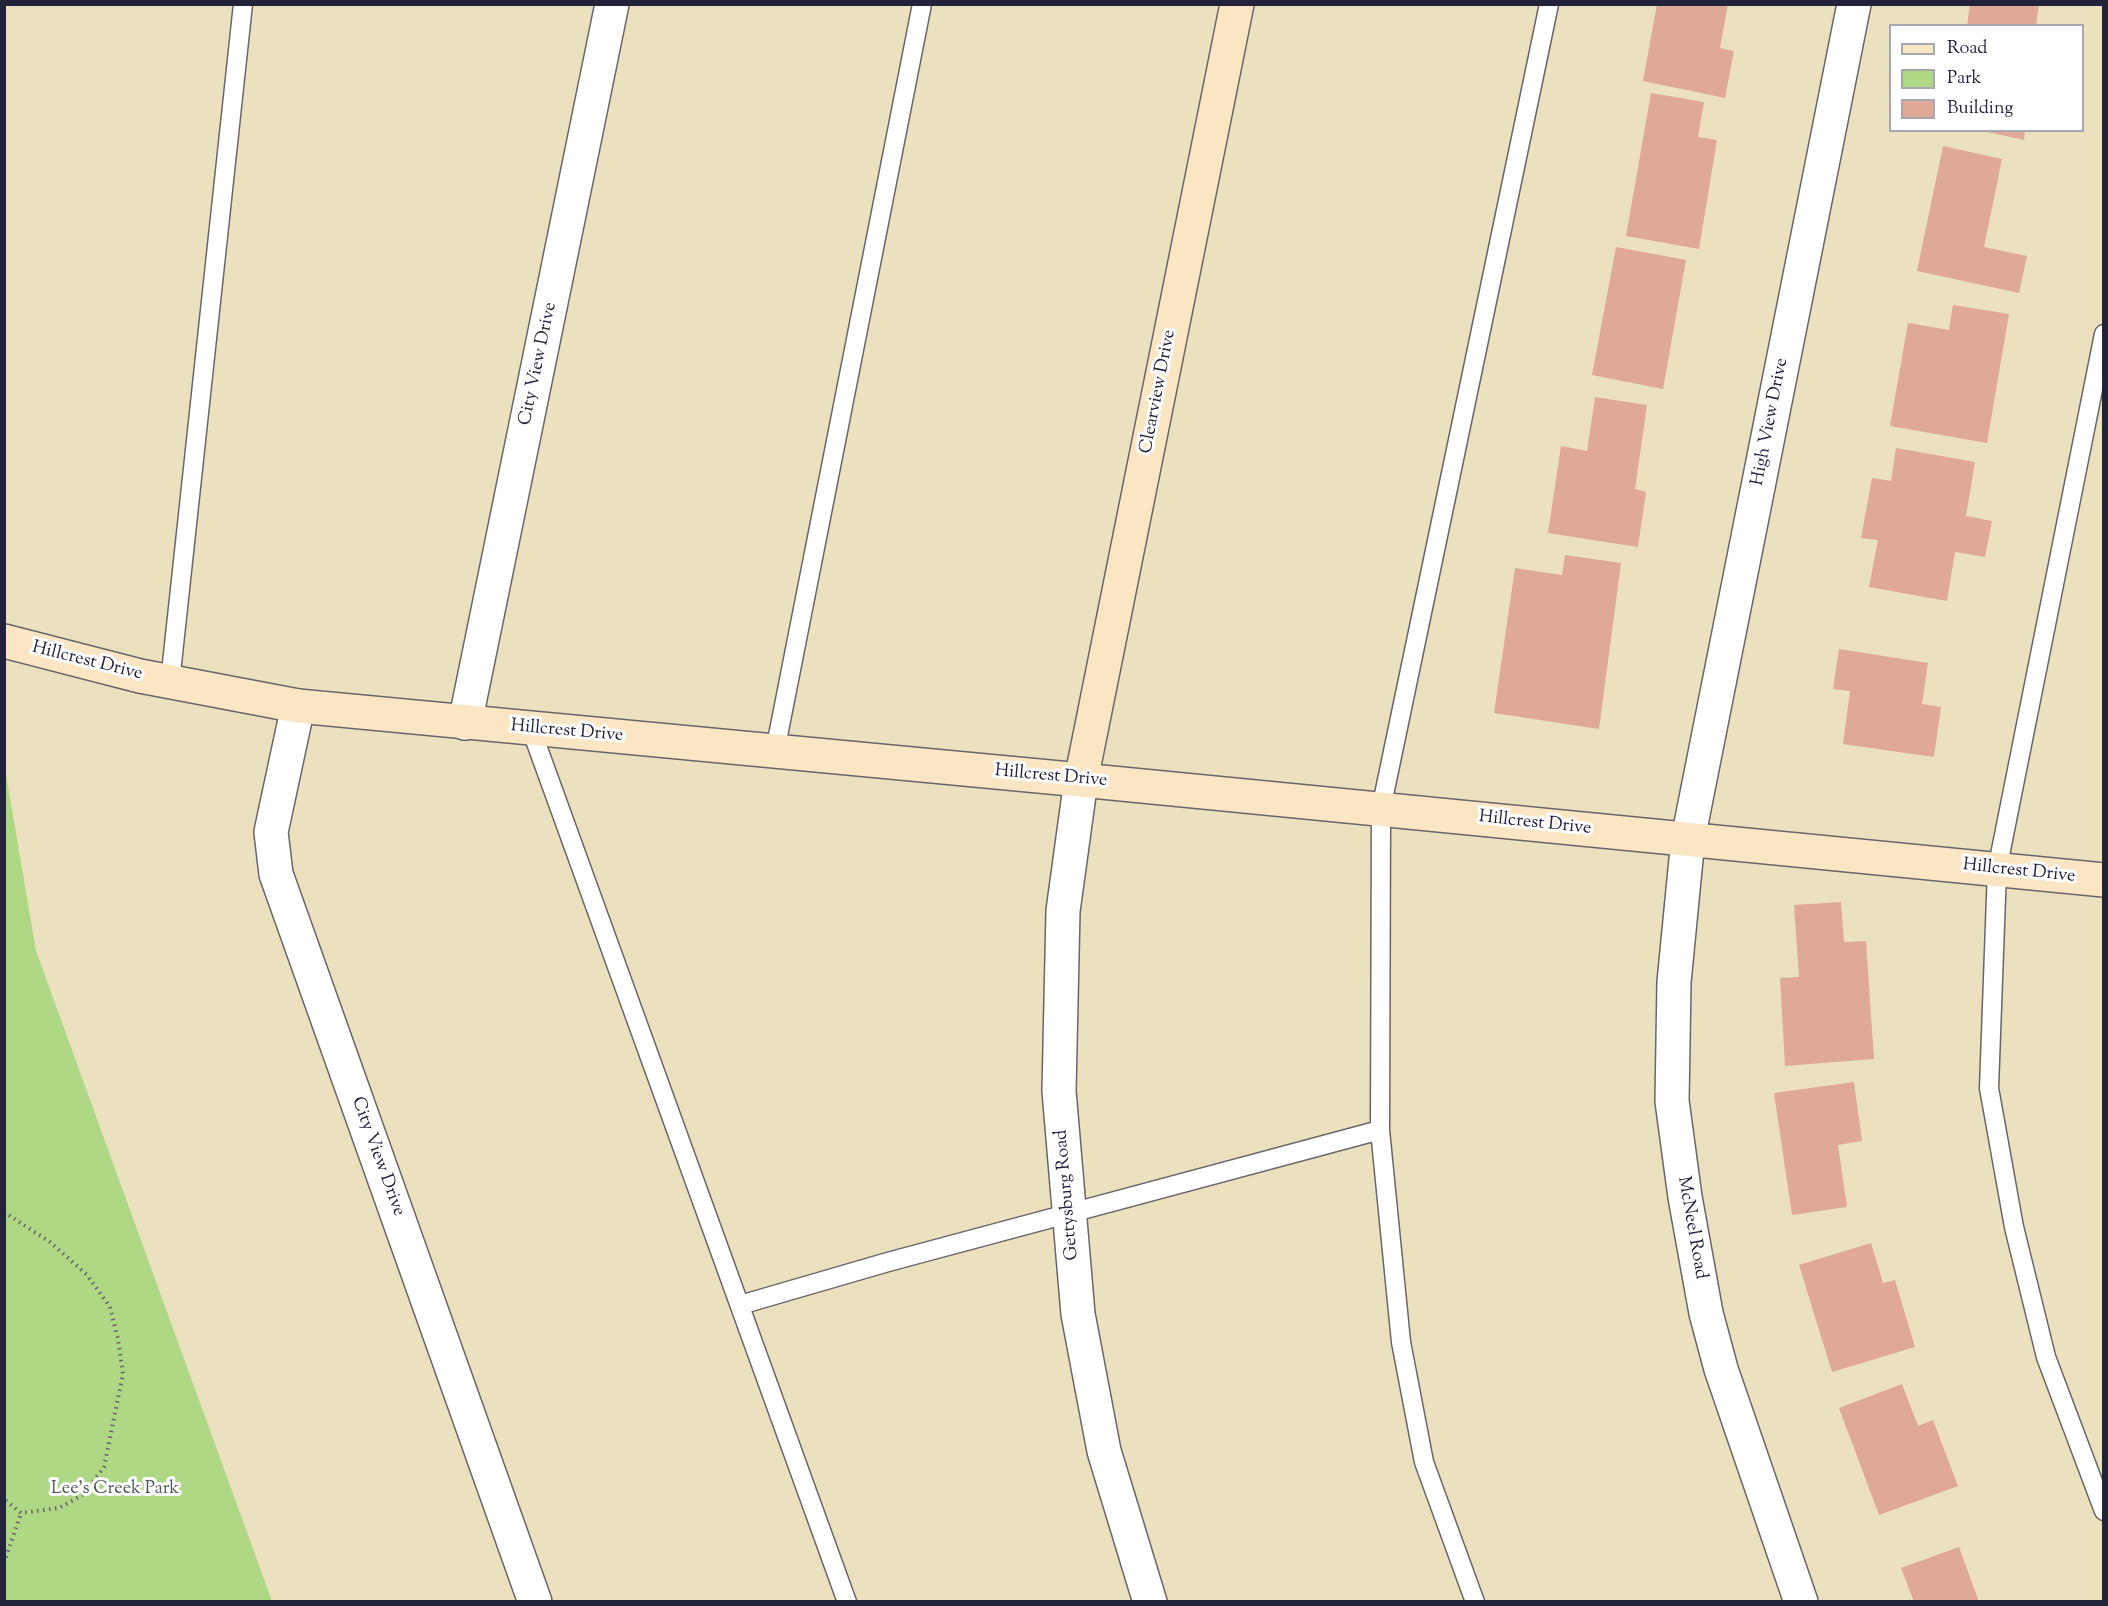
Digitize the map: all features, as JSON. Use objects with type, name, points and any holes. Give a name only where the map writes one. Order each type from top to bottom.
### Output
[{"type":"street","name":"City View Drive","points":[[465,723],[612,4]]},
{"type":"street","name":"Clearview Drive","points":[[1081,780],[1237,4]]},
{"type":"street","name":"High View Drive","points":[[1688,839],[1854,4]]},
{"type":"street","name":"Hillcrest Drive","points":[[4,641],[140,676],[298,706],[2103,880]]},
{"type":"street","name":"City View Drive","points":[[298,706],[271,832],[276,874],[535,1602]]},
{"type":"street","name":"Gettysburg Road","points":[[1081,780],[1063,911],[1059,1091],[1078,1314],[1104,1451],[1150,1602]]},
{"type":"street","name":"McNeel Road","points":[[1688,839],[1674,982],[1672,1101],[1685,1197],[1706,1313],[1721,1370],[1801,1602]]},
{"type":"lane","points":[[170,682],[243,4]]},
{"type":"lane","points":[[775,752],[922,4]]},
{"type":"lane","points":[[1475,1602],[1422,1451],[1401,1342],[1380,1130],[1381,809],[1549,4]]},
{"type":"lane","points":[[2103,334],[1997,870],[1989,1088],[2014,1227],[2046,1357],[2103,1511]]},
{"type":"lane","points":[[531,729],[847,1602]]},
{"type":"lane","points":[[740,1305],[1070,1212],[1380,1130]]},
{"type":"path","points":[[4,1212],[50,1242],[87,1275],[110,1307],[123,1374],[104,1467],[84,1494],[58,1508],[21,1513],[4,1499]]},
{"type":"path","points":[[4,1563],[21,1513]]},
{"type":"green space","name":"Lee's Creek Park","points":[[5,768],[36,951],[272,1601],[5,1601]]},
{"type":"building","points":[[1657,4],[1728,4],[1720,48],[1734,51],[1725,98],[1643,81]]},
{"type":"building","points":[[1970,4],[2039,4],[2036,24],[1967,24]]},
{"type":"building","points":[[1651,93],[1704,102],[1698,137],[1717,140],[1699,249],[1626,236]]},
{"type":"building","points":[[1987,132],[2025,132],[2024,140]]},
{"type":"building","points":[[1943,146],[2002,159],[1984,247],[2027,256],[2019,293],[1917,271]]},
{"type":"building","points":[[1616,247],[1686,260],[1663,389],[1592,375]]},
{"type":"building","points":[[1953,305],[2009,314],[1987,443],[1890,426],[1908,323],[1949,330]]},
{"type":"building","points":[[1595,397],[1647,405],[1635,489],[1646,492],[1638,547],[1548,533],[1561,446],[1587,451]]},
{"type":"building","points":[[1896,448],[1975,462],[1966,516],[1992,521],[1985,557],[1955,552],[1947,601],[1869,587],[1878,540],[1861,538],[1872,478],[1891,481]]},
{"type":"building","points":[[1565,555],[1621,563],[1599,729],[1494,713],[1515,568],[1562,575]]},
{"type":"building","points":[[1839,649],[1928,663],[1922,704],[1941,707],[1934,757],[1843,744],[1850,691],[1833,689]]},
{"type":"building","points":[[1841,902],[1844,942],[1866,941],[1874,1059],[1785,1066],[1780,978],[1799,977],[1794,905]]},
{"type":"building","points":[[1854,1082],[1862,1141],[1838,1145],[1847,1207],[1792,1215],[1774,1093]]},
{"type":"building","points":[[1871,1243],[1883,1283],[1895,1280],[1915,1347],[1832,1372],[1799,1265]]},
{"type":"building","points":[[1902,1384],[1918,1426],[1933,1420],[1958,1486],[1879,1515],[1839,1408]]},
{"type":"building","points":[[1959,1547],[1979,1602],[1914,1602],[1901,1568]]}]
